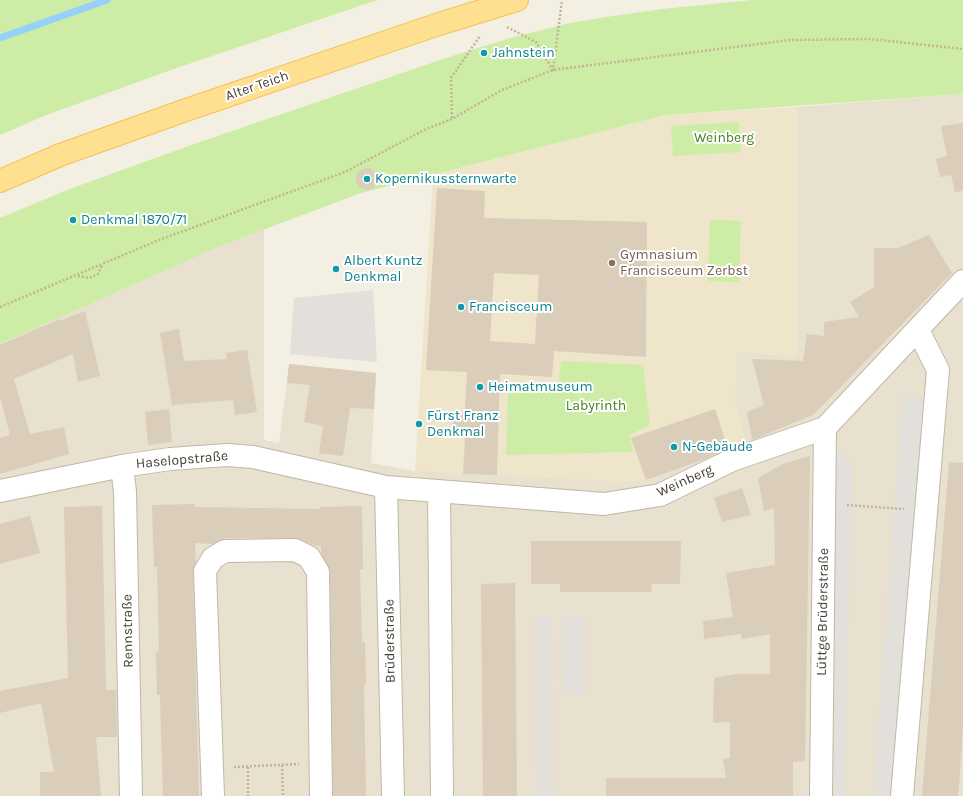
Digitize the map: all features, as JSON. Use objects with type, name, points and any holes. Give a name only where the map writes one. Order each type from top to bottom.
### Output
[{"type":"main road","name":"Alter Teich","points":[[0,181],[60,155],[193,107],[439,24],[517,0]]},
{"type":"street","name":"Weinberg","points":[[386,487],[597,503],[611,503],[660,495],[732,460],[825,428],[963,281]]},
{"type":"street","points":[[902,796],[938,370],[918,330]]},
{"type":"street","name":"Lüttge Brüderstraße","points":[[822,796],[825,428]]},
{"type":"street","name":"Haselopstraße","points":[[0,491],[122,466],[185,457],[227,455],[253,457],[386,487]]},
{"type":"street","name":"Rennstraße","points":[[122,466],[125,492],[131,796]]},
{"type":"street","name":"Brüderstraße","points":[[386,487],[394,796]]},
{"type":"street","points":[[439,491],[442,796]]},
{"type":"street","points":[[212,796],[205,571],[213,558],[226,551],[295,550],[309,557],[318,572],[321,796]]},
{"type":"path","points":[[553,70],[562,0]]},
{"type":"path","points":[[504,26],[536,42],[553,70]]},
{"type":"path","points":[[452,119],[451,78],[478,37],[485,34]]},
{"type":"path","points":[[0,307],[159,240],[345,172],[426,129],[452,119],[502,90],[553,70],[791,40],[870,39],[963,49]]},
{"type":"path","points":[[78,275],[89,278],[98,274],[102,265]]},
{"type":"path","points":[[824,505],[926,510]]},
{"type":"path","points":[[212,767],[248,767],[320,763]]},
{"type":"path","points":[[282,765],[283,796]]},
{"type":"path","points":[[248,767],[248,796]]},
{"type":"shaded area","points":[[963,94],[963,796],[0,796],[0,344],[223,245],[264,229],[264,440],[279,443],[289,364],[376,373],[371,463],[415,471],[735,398],[736,351],[797,357],[797,107]]},
{"type":"shaded area","name":"Gymnasium Francisceum Zerbst","points":[[797,107],[797,357],[736,351],[735,398],[746,442],[729,450],[646,480],[625,482],[415,471],[433,175],[666,115]]},
{"type":"shaded area","points":[[373,290],[377,362],[290,354],[294,298]]},
{"type":"shaded area","points":[[903,397],[925,398],[891,796],[873,796]]},
{"type":"shaded area","points":[[836,446],[852,467],[844,796],[828,796]]},
{"type":"shaded area","points":[[552,616],[553,796],[536,796],[535,617]]},
{"type":"shaded area","points":[[585,616],[585,695],[564,695],[563,617]]},
{"type":"green space","points":[[0,0],[377,0],[171,70],[44,116],[0,135]]},
{"type":"green space","points":[[752,0],[963,0],[963,94],[666,115],[361,193],[223,245],[0,344],[0,218],[72,188],[197,143],[449,57],[514,37],[570,23],[613,16],[662,9]]},
{"type":"green space","name":"Weinberg","points":[[739,122],[741,152],[673,156],[671,126]]},
{"type":"green space","points":[[710,220],[741,221],[739,282],[708,281]]},
{"type":"green space","name":"Labyrinth","points":[[561,361],[643,365],[650,425],[629,435],[633,452],[506,455],[508,387],[558,386]]},
{"type":"building","points":[[963,123],[963,191],[955,192],[951,175],[940,177],[936,159],[947,156],[941,126]]},
{"type":"building","name":"Kopernikussternwarte","points":[[367,168],[375,171],[378,179],[375,187],[367,190],[359,187],[356,179],[359,171]]},
{"type":"building","points":[[437,188],[485,191],[484,218],[647,222],[646,357],[554,351],[552,377],[500,374],[497,475],[463,474],[465,439],[451,425],[465,409],[467,372],[426,370]],"holes":[[[494,273],[539,275],[535,344],[490,341]]]},
{"type":"building","points":[[929,235],[952,273],[813,415],[752,440],[747,412],[764,405],[752,359],[803,361],[807,334],[824,336],[824,322],[859,317],[850,302],[874,287],[874,248],[898,248]]},
{"type":"building","points":[[85,311],[100,376],[78,382],[73,354],[14,379],[30,434],[64,427],[69,454],[0,474],[0,438],[10,435],[0,397],[0,345],[60,319],[60,321]]},
{"type":"building","points":[[179,329],[184,361],[227,359],[226,353],[247,350],[257,412],[235,415],[233,400],[172,405],[160,333]]},
{"type":"building","points":[[289,364],[376,373],[374,409],[350,408],[343,456],[319,453],[323,426],[304,422],[310,385],[287,383]]},
{"type":"building","points":[[169,409],[172,442],[148,445],[145,412]]},
{"type":"building","name":"N-Gebäude","points":[[715,409],[728,448],[708,458],[646,480],[631,438]]},
{"type":"building","points":[[810,456],[805,761],[793,762],[793,796],[606,796],[606,778],[726,778],[723,759],[730,758],[730,722],[713,723],[714,678],[736,674],[770,674],[770,634],[742,639],[741,634],[704,639],[703,621],[733,617],[726,573],[775,565],[774,508],[764,511],[758,478],[783,464]]},
{"type":"building","points":[[949,462],[963,463],[963,727],[959,786],[958,796],[922,796]]},
{"type":"building","points":[[742,488],[751,515],[722,522],[714,498]]},
{"type":"building","points":[[194,504],[195,507],[320,509],[320,507],[362,506],[363,569],[360,569],[362,642],[365,642],[366,685],[364,685],[366,796],[333,796],[330,572],[321,553],[321,546],[295,538],[225,538],[213,544],[195,543],[196,562],[193,571],[199,796],[163,796],[160,695],[157,695],[156,652],[159,651],[157,567],[154,567],[152,505]]},
{"type":"building","points":[[102,506],[106,690],[116,690],[117,737],[96,737],[101,796],[40,796],[40,772],[54,772],[41,703],[0,713],[0,691],[68,678],[64,507]]},
{"type":"building","points":[[30,516],[40,553],[0,564],[0,524]]},
{"type":"building","points":[[531,541],[681,541],[680,584],[652,584],[651,592],[560,592],[560,584],[531,584]]},
{"type":"building","points":[[515,583],[517,796],[483,796],[481,584]]},
{"type":"waterway","points":[[0,38],[107,0]]},
{"type":"place","name":"Jahnstein","points":[[484,53]]},
{"type":"place","name":"Kopernikussternwarte","points":[[367,179]]},
{"type":"place","name":"Denkmal 1870/71","points":[[73,220]]},
{"type":"place","name":"Gymnasium Francisceum Zerbst","points":[[612,263]]},
{"type":"place","name":"Albert Kuntz Denkmal","points":[[336,269]]},
{"type":"place","name":"Francisceum","points":[[461,307]]},
{"type":"place","name":"Heimatmuseum","points":[[480,387]]},
{"type":"place","name":"Fürst Franz Denkmal","points":[[419,424]]},
{"type":"place","name":"N-Gebäude","points":[[674,447]]}]
